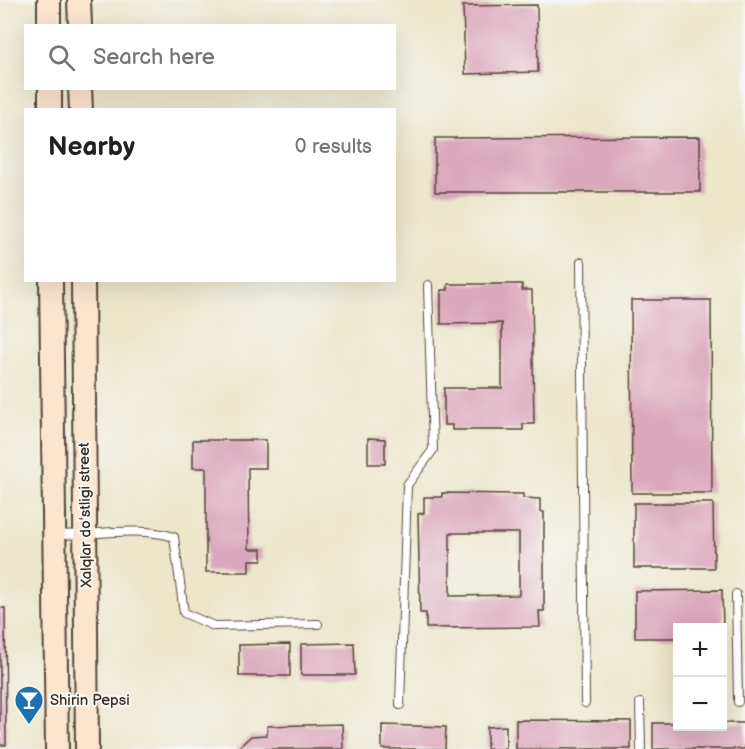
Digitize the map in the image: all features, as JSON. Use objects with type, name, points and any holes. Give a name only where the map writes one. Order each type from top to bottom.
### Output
[{"type":"main road","points":[[49,0],[50,24]]},
{"type":"main road","points":[[79,0],[80,24]]},
{"type":"main road","points":[[50,90],[50,108]]},
{"type":"main road","points":[[80,90],[81,108]]},
{"type":"main road","name":"Xalqlar doʻstligi street","points":[[51,282],[57,749]]},
{"type":"main road","name":"Xalqlar doʻstligi street","points":[[83,282],[87,749]]},
{"type":"lane","points":[[581,262],[585,703]]},
{"type":"lane","points":[[400,705],[406,485],[433,450],[428,285]]},
{"type":"lane","points":[[53,535],[141,531],[158,532],[174,537],[184,612],[214,626],[318,624]]},
{"type":"lane","points":[[736,594],[738,702]]},
{"type":"lane","points":[[640,703],[641,749]]},
{"type":"building","points":[[537,5],[538,72],[465,74],[463,6]]},
{"type":"building","points":[[700,137],[700,192],[435,192],[435,138]]},
{"type":"building","points":[[448,284],[522,284],[522,290],[532,290],[534,424],[523,424],[523,430],[452,430],[452,425],[444,425],[444,388],[502,388],[502,323],[441,324],[441,290],[448,290]]},
{"type":"building","points":[[631,300],[711,300],[712,493],[632,493]]},
{"type":"building","points":[[368,438],[385,439],[385,464],[368,464]]},
{"type":"building","points":[[193,440],[266,440],[266,468],[248,468],[249,549],[262,549],[262,560],[249,560],[249,572],[206,572],[206,468],[193,468]]},
{"type":"building","points":[[442,493],[523,494],[523,498],[540,499],[540,511],[544,512],[544,611],[539,611],[540,627],[426,628],[426,613],[420,613],[418,514],[424,513],[424,497],[442,497]],"holes":[[[450,533],[519,533],[519,595],[450,596]]]},
{"type":"building","points":[[634,503],[713,503],[714,568],[634,568]]},
{"type":"building","points":[[722,590],[723,623],[673,623],[673,638],[635,638],[635,591]]},
{"type":"building","points":[[0,608],[5,608],[6,745],[0,745]]},
{"type":"building","points":[[354,643],[355,675],[301,675],[301,644]]},
{"type":"building","points":[[290,644],[290,676],[239,676],[239,645]]},
{"type":"building","points":[[516,720],[631,721],[631,749],[516,749]]},
{"type":"building","points":[[653,723],[673,723],[673,731],[727,731],[727,723],[745,723],[745,749],[653,749]]},
{"type":"building","points":[[342,724],[343,749],[237,749],[251,736],[267,735],[267,726]]},
{"type":"building","points":[[382,725],[446,727],[445,749],[382,749]]},
{"type":"building","points":[[506,726],[506,749],[487,749],[487,727]]},
{"type":"place","name":"Shirin Pepsi","points":[[29,726]]}]
